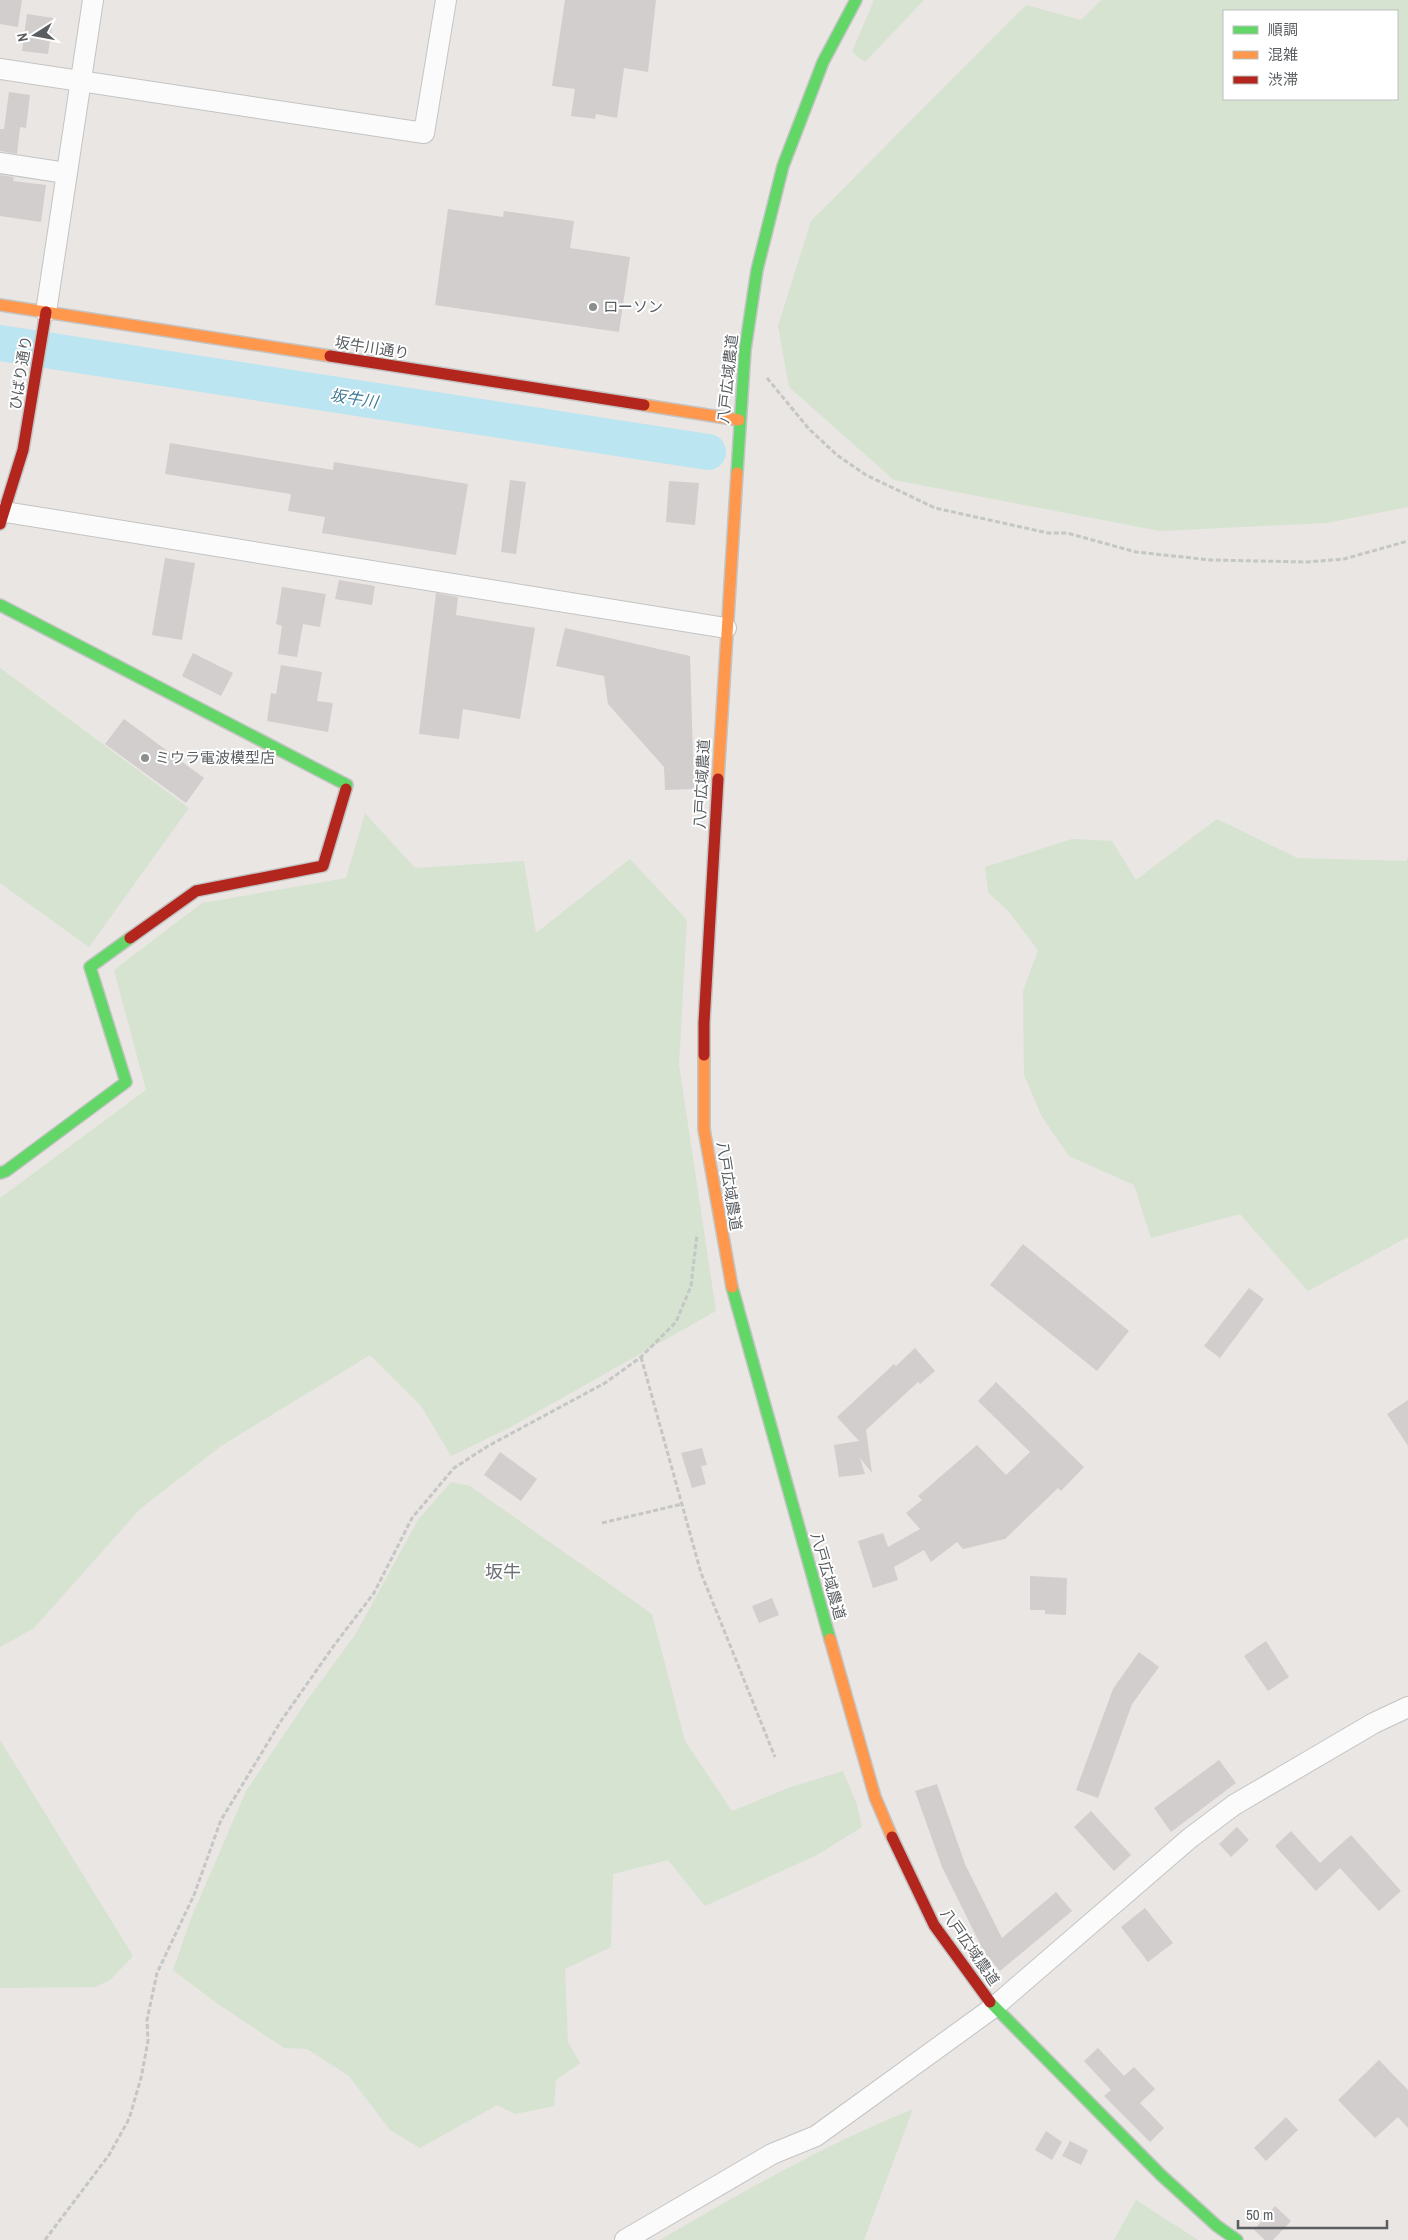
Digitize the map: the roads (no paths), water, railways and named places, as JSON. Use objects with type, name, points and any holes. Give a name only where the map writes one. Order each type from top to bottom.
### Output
[{"type":"street","points":[[45,320],[93,0]]},
{"type":"street","points":[[0,69],[424,133],[446,0]]},
{"type":"street","name":"八戸広域農道","points":[[856,0],[823,62],[784,166],[757,270],[745,350],[726,628],[704,1023],[704,1129],[728,1272],[875,1797],[903,1862],[934,1925],[994,2006],[1161,2176],[1217,2226],[1237,2240]]},
{"type":"street","points":[[0,163],[66,173]]},
{"type":"street","name":"坂牛川通り","points":[[0,305],[45,320],[739,420]]},
{"type":"street","name":"ひばり通り","points":[[3,518],[23,450],[45,320]]},
{"type":"street","points":[[3,518],[726,628]]},
{"type":"street","points":[[0,605],[347,785],[323,866],[196,891],[90,967],[126,1082],[6,1171],[0,1173]]},
{"type":"street","points":[[625,2240],[772,2154],[816,2136],[994,2006],[1052,1959],[1190,1838],[1234,1805],[1374,1723],[1408,1707]]},
{"type":"waterway","name":"坂牛川","points":[[0,343],[708,452]]},
{"type":"place","name":"ローソン","points":[[593,307]]},
{"type":"place","name":"ミウラ電波模型店","points":[[145,758]]},
{"type":"district","name":"坂牛","points":[[503,1572]]}]
